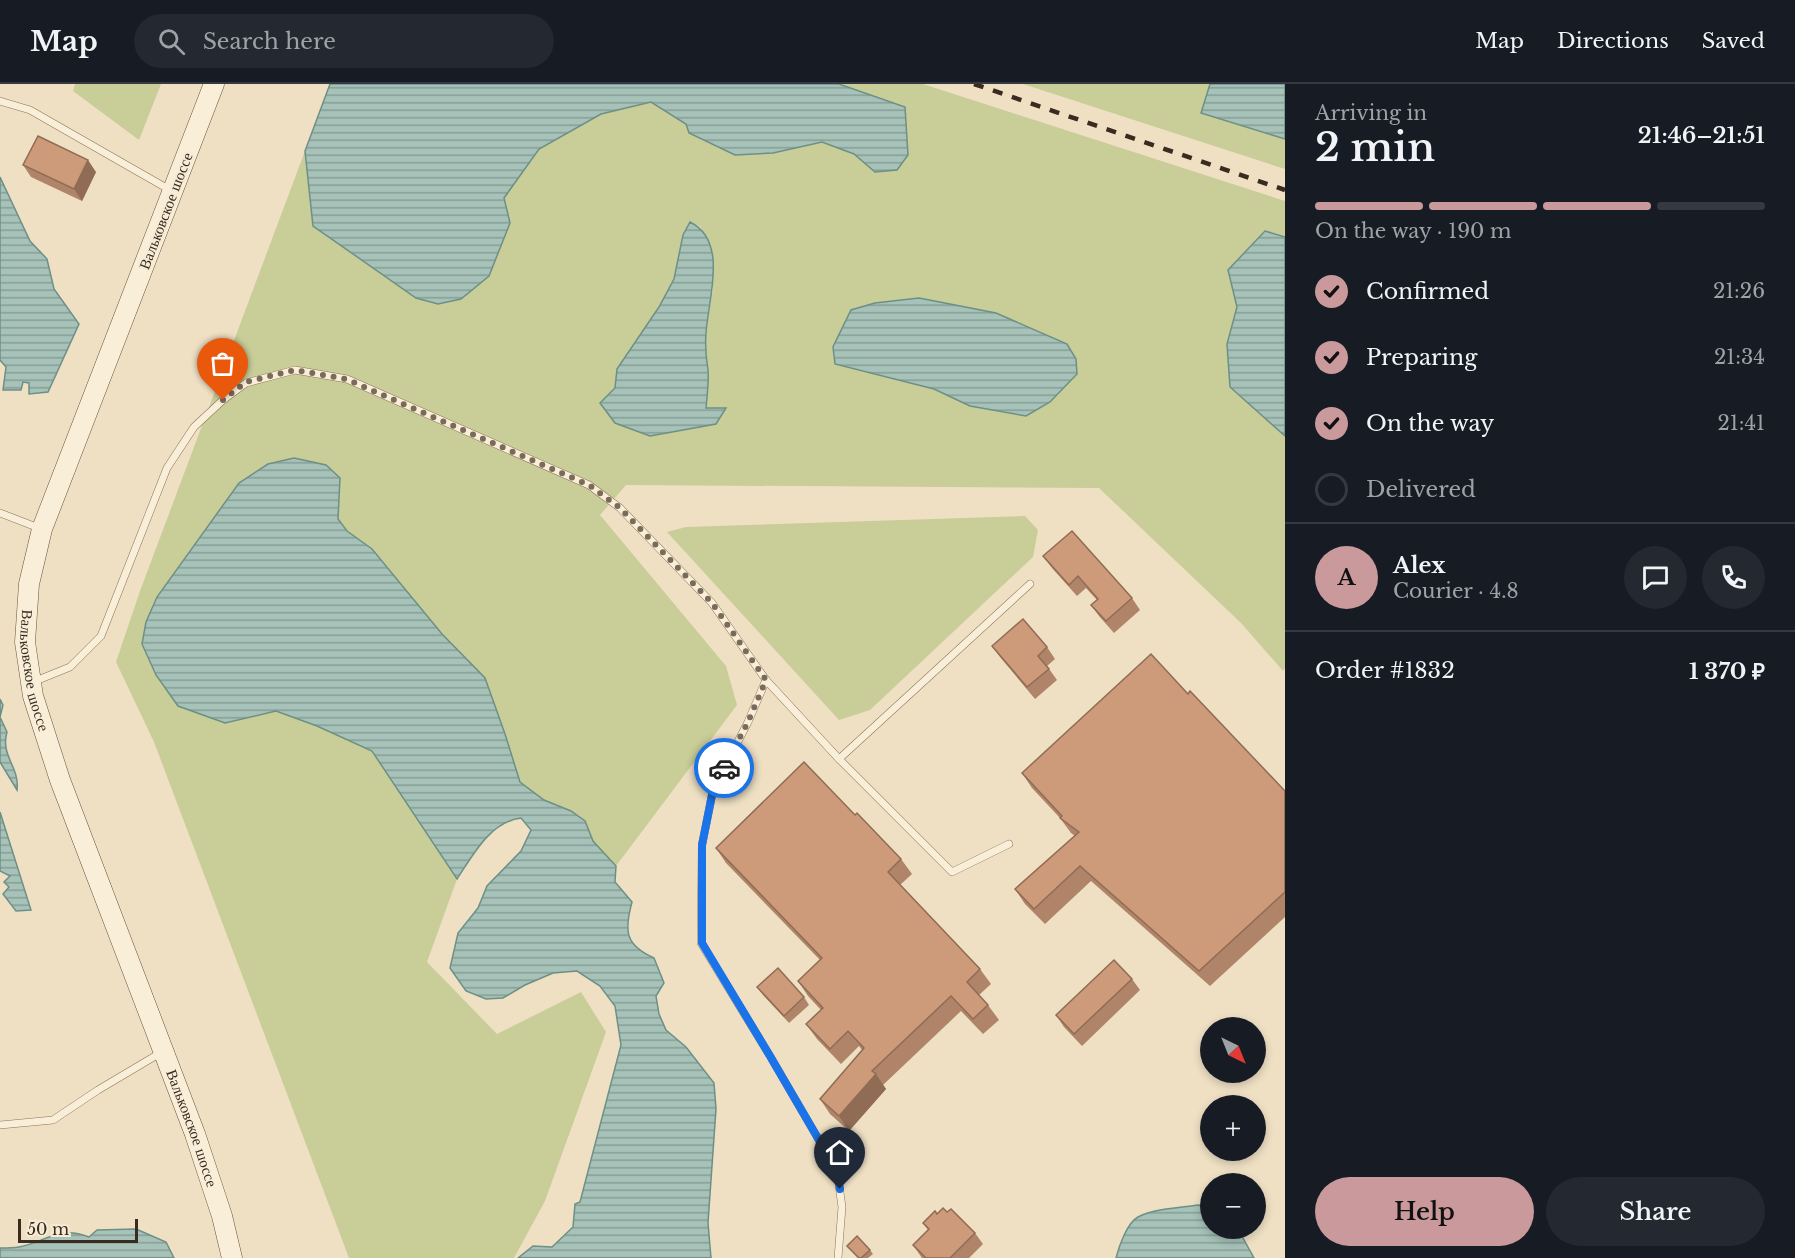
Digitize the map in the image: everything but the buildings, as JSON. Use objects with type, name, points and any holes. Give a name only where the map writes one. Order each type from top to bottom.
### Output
[{"type":"main road","name":"Вальковское шоссе","points":[[214,84],[42,529],[28,595],[25,642],[33,696],[60,780],[165,1051],[218,1206],[232,1258]]},
{"type":"lane","points":[[0,101],[30,111],[174,192]]},
{"type":"lane","points":[[31,683],[70,667],[100,636],[166,468],[194,427],[246,382],[295,370],[346,379],[589,485],[620,508],[712,603],[766,680],[839,759],[952,872],[1009,844]]},
{"type":"lane","points":[[0,513],[42,529]]},
{"type":"lane","points":[[839,759],[1030,584]]},
{"type":"lane","points":[[766,680],[748,722],[713,790],[702,845],[702,943],[837,1171],[842,1207],[838,1258]]},
{"type":"lane","points":[[0,1125],[53,1120],[98,1090],[165,1051]]},
{"type":"green space","points":[[75,84],[161,84],[139,140],[73,91]]},
{"type":"green space","points":[[839,84],[923,84],[1285,201],[1285,237],[1265,231],[1228,270],[1237,307],[1227,344],[1230,387],[1285,436],[1285,668],[1283,671],[1242,624],[1099,488],[626,485],[600,515],[726,666],[737,705],[616,866],[593,841],[585,821],[558,805],[544,800],[520,782],[485,678],[442,634],[372,549],[347,531],[338,519],[268,464],[239,483],[157,597],[178,706],[225,723],[275,710],[372,751],[457,879],[427,962],[497,1034],[581,992],[606,1032],[545,1201],[514,1258],[349,1258],[154,742],[116,662],[140,591],[305,151],[313,226],[416,298],[510,223],[504,198],[539,149],[601,114],[651,102],[687,124],[773,153],[822,142],[854,154],[876,172],[897,170],[905,107]],"holes":[[[691,222],[701,227],[713,289],[706,331],[705,359],[708,372],[706,408],[725,409],[615,423],[600,403],[615,388],[617,369],[659,307],[674,279],[683,235]],[[919,298],[970,406],[934,389],[873,373],[851,310],[875,303]]]},
{"type":"green space","points":[[1023,84],[1210,84],[1201,113],[1285,139],[1285,169]]},
{"type":"green space","points":[[1025,516],[1038,530],[1033,557],[870,710],[839,720],[667,532],[686,527]]},
{"type":"water","points":[[330,84],[839,84],[905,107],[908,155],[897,170],[875,172],[854,154],[822,142],[773,153],[735,155],[689,133],[686,124],[651,102],[601,114],[539,149],[504,198],[510,223],[489,276],[461,299],[438,304],[416,298],[313,226],[305,151]]},
{"type":"water","points":[[1210,84],[1285,84],[1285,139],[1201,113]]},
{"type":"water","points":[[0,177],[30,241],[47,259],[54,289],[79,324],[48,392],[29,394],[29,383],[23,382],[21,390],[3,390],[6,367],[0,360]]},
{"type":"water","points":[[690,222],[702,231],[713,257],[706,338],[708,389],[706,408],[726,408],[716,424],[650,436],[615,423],[600,403],[615,388],[617,369],[659,307],[674,279],[683,235]]},
{"type":"water","points":[[1265,231],[1285,237],[1285,436],[1230,387],[1227,344],[1237,307],[1228,270]]},
{"type":"water","points":[[919,298],[996,313],[1067,344],[1076,359],[1077,374],[1050,402],[1026,416],[970,406],[934,389],[835,364],[833,347],[851,310],[875,303]]},
{"type":"water","points":[[294,458],[326,465],[340,478],[338,519],[347,531],[372,549],[442,634],[485,678],[520,782],[544,800],[571,811],[585,821],[593,841],[616,866],[615,882],[632,902],[628,921],[629,936],[637,948],[654,958],[664,983],[656,996],[659,1014],[666,1030],[686,1047],[714,1083],[716,1109],[708,1223],[711,1258],[518,1258],[533,1246],[552,1247],[573,1227],[575,1204],[580,1202],[621,1045],[615,1006],[600,986],[577,971],[553,973],[503,998],[486,999],[466,991],[450,968],[458,933],[478,908],[487,886],[521,851],[531,830],[521,818],[500,826],[491,833],[476,850],[457,879],[372,751],[317,726],[276,711],[225,723],[178,706],[156,675],[142,644],[146,622],[157,597],[239,483],[268,464]]},
{"type":"water","points":[[0,699],[3,705],[0,717]]},
{"type":"water","points":[[0,717],[7,732],[6,748],[16,775],[17,790],[0,762]]},
{"type":"water","points":[[0,812],[31,910],[16,911],[3,894],[9,887],[4,882],[10,876],[0,871]]},
{"type":"water","points":[[1200,1205],[1200,1239],[1244,1239],[1254,1258],[1116,1258],[1121,1241],[1134,1220],[1144,1214]]},
{"type":"water","points":[[136,1229],[166,1242],[174,1258],[0,1258],[0,1248],[28,1245],[60,1234],[69,1233],[89,1237],[97,1230]]},
{"type":"railway","points":[[974,84],[1285,190]]},
{"type":"way so far","points":[[223,400],[246,382],[295,370],[346,379],[589,485],[620,508],[712,603],[766,680],[748,722],[724,768]]},
{"type":"route","points":[[724,768],[713,790],[702,845],[702,943],[837,1171],[840,1189]]}]
